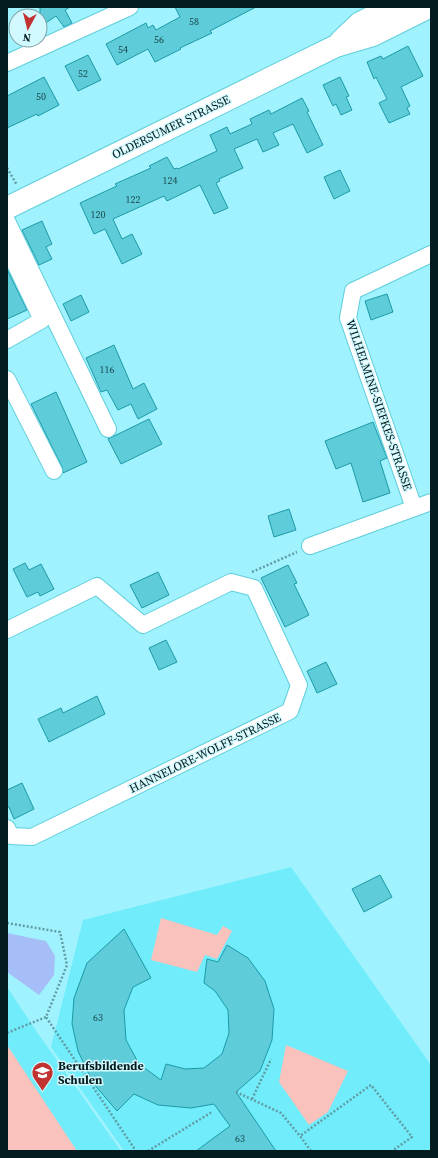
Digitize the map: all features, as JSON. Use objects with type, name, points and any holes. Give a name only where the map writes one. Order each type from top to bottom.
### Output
[{"type":"main road","name":"OLDERSUMER STRASSE","points":[[336,46],[360,23],[392,7]]},
{"type":"main road","name":"OLDERSUMER STRASSE","points":[[7,208],[336,46],[373,34],[429,7]]},
{"type":"street","points":[[7,62],[130,7]]},
{"type":"street","points":[[7,221],[108,429]]},
{"type":"street","points":[[7,247],[42,320],[7,340]]},
{"type":"street","name":"WILHELMINE-SIEFKES-STRASSE","points":[[414,508],[348,318],[353,291],[431,254]]},
{"type":"street","points":[[7,379],[54,471]]},
{"type":"street","points":[[310,546],[431,502]]},
{"type":"street","points":[[7,630],[97,586],[143,625],[231,582]]},
{"type":"street","name":"HANNELORE-WOLFF-STRASSE","points":[[7,828],[11,836],[32,837],[290,711],[299,685],[254,588],[231,582]]},
{"type":"path","points":[[231,582],[310,546]]},
{"type":"path","points":[[7,923],[60,932],[67,965],[46,1017],[7,1033]]},
{"type":"path","points":[[46,1017],[136,1151]]},
{"type":"path","points":[[252,1099],[271,1059]]},
{"type":"path","points":[[300,1136],[371,1085],[412,1137],[392,1151]]},
{"type":"path","points":[[236,1092],[281,1113],[311,1151]]},
{"type":"path","points":[[148,1151],[212,1112]]},
{"type":"shaded area","points":[[291,867],[431,1065],[431,1151],[124,1151],[51,1047],[83,920]]},
{"type":"shaded area","points":[[161,918],[217,935],[223,926],[232,931],[217,959],[205,955],[197,972],[151,960]]},
{"type":"shaded area","points":[[7,933],[46,941],[55,956],[54,975],[39,995],[7,972]]},
{"type":"shaded area","name":"Berufsbildende Schulen","points":[[7,987],[39,1035],[121,1151],[7,1151]]},
{"type":"shaded area","points":[[7,1045],[77,1151],[7,1151]]},
{"type":"shaded area","points":[[286,1045],[348,1071],[328,1112],[309,1125],[279,1082]]},
{"type":"building","points":[[70,7],[65,10],[72,23],[64,27],[56,16],[48,22],[48,8],[40,8]]},
{"type":"building","points":[[175,7],[256,7],[210,31],[212,33],[155,62],[148,49],[117,65],[106,44],[146,23],[148,28],[153,25],[156,30],[180,17]]},
{"type":"building","points":[[408,46],[423,76],[401,87],[410,106],[407,108],[410,114],[389,123],[379,103],[387,99],[376,77],[374,79],[367,62],[381,56],[383,59]]},
{"type":"building","points":[[88,55],[101,80],[78,91],[65,66]]},
{"type":"building","points":[[44,77],[59,105],[38,116],[37,114],[7,128],[7,96]]},
{"type":"building","points":[[340,77],[349,96],[346,97],[352,110],[341,115],[336,104],[333,106],[323,85]]},
{"type":"building","points":[[302,98],[323,145],[307,153],[293,124],[273,133],[279,145],[263,152],[257,139],[234,149],[243,168],[219,179],[220,181],[216,183],[228,208],[214,214],[200,185],[167,201],[164,196],[113,219],[122,239],[132,234],[142,254],[122,264],[105,229],[94,234],[80,203],[117,186],[115,184],[151,168],[149,166],[167,157],[174,169],[178,169],[217,151],[210,135],[227,127],[230,134],[252,124],[250,119],[269,110],[271,114]]},
{"type":"building","points":[[340,170],[350,191],[334,199],[324,177]]},
{"type":"building","points":[[42,221],[52,244],[46,247],[52,259],[39,265],[22,230]]},
{"type":"building","points":[[7,269],[27,310],[7,319]]},
{"type":"building","points":[[387,294],[393,312],[371,320],[365,301]]},
{"type":"building","points":[[81,295],[89,312],[71,321],[63,304]]},
{"type":"building","points":[[114,345],[133,389],[144,383],[157,409],[138,419],[131,404],[118,410],[107,390],[101,392],[86,358]]},
{"type":"building","points":[[56,392],[87,462],[63,473],[62,467],[31,404]]},
{"type":"building","points":[[149,419],[162,444],[121,464],[108,439]]},
{"type":"building","points":[[373,422],[387,458],[380,461],[390,493],[363,502],[351,463],[336,469],[325,441]]},
{"type":"building","points":[[289,509],[296,530],[274,537],[268,516]]},
{"type":"building","points":[[25,563],[29,570],[41,564],[54,589],[40,596],[38,592],[27,597],[13,569]]},
{"type":"building","points":[[288,565],[297,583],[294,584],[309,615],[285,627],[261,578]]},
{"type":"building","points":[[158,572],[169,595],[142,608],[130,585]]},
{"type":"building","points":[[166,640],[177,662],[159,670],[149,648]]},
{"type":"building","points":[[326,662],[337,684],[317,693],[307,671]]},
{"type":"building","points":[[97,696],[105,714],[49,742],[38,719],[61,708],[63,713]]},
{"type":"building","points":[[22,783],[34,809],[14,819],[9,807],[7,807],[7,790]]},
{"type":"building","points":[[380,875],[392,897],[364,912],[352,889]]},
{"type":"building","points":[[124,929],[151,978],[133,987],[124,1010],[126,1040],[139,1064],[161,1080],[166,1064],[185,1069],[204,1068],[222,1054],[229,1033],[228,1010],[215,991],[204,983],[207,959],[218,962],[227,945],[248,958],[265,981],[274,1009],[272,1040],[260,1071],[236,1092],[276,1151],[196,1151],[230,1126],[214,1104],[191,1108],[158,1105],[134,1094],[117,1111],[93,1083],[78,1051],[72,1024],[74,998],[87,963]]},
{"type":"place","name":"Berufsbildende Schulen","points":[[43,1092]]}]
